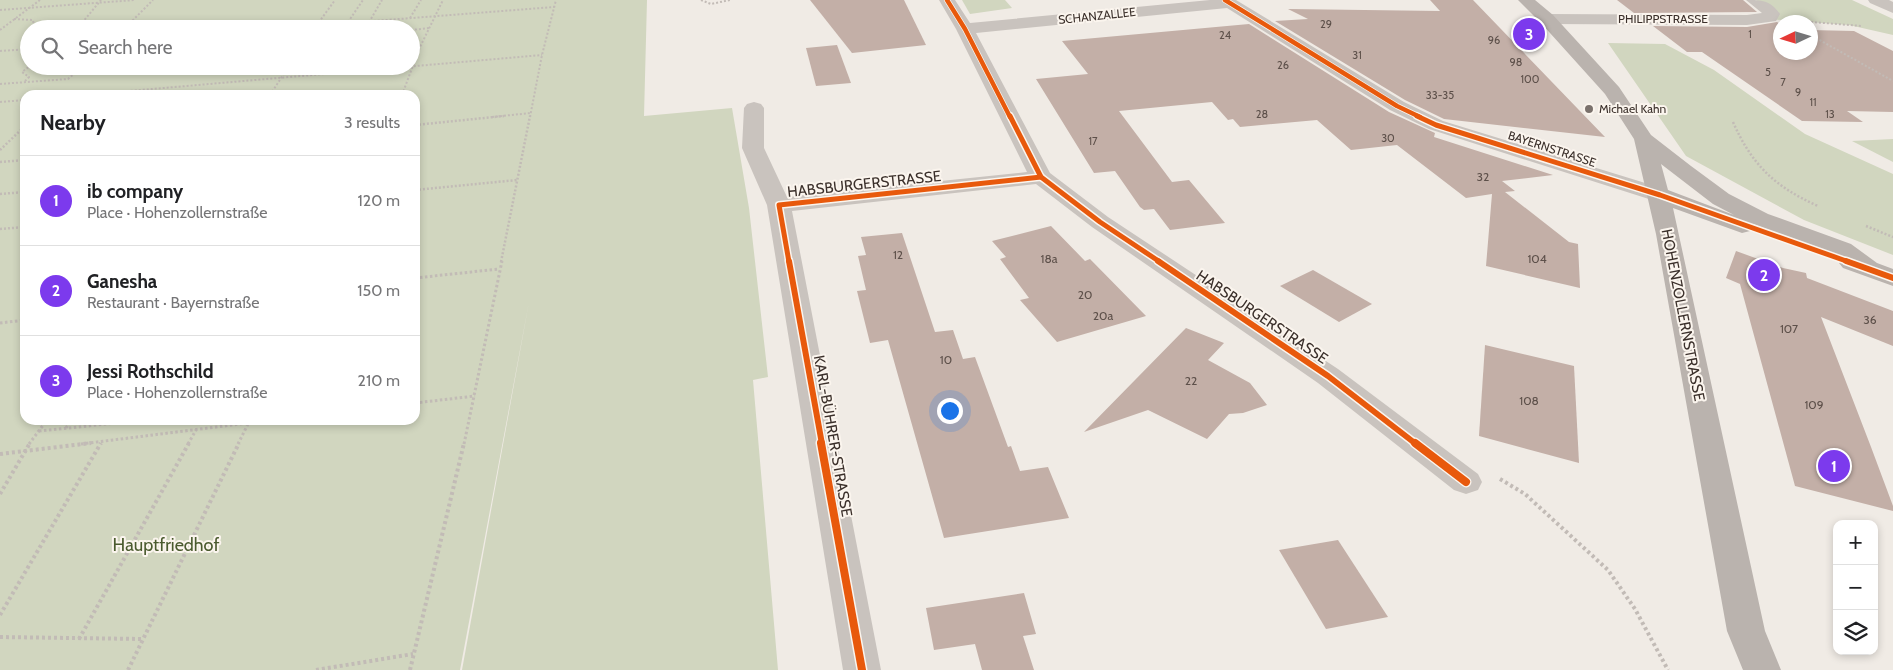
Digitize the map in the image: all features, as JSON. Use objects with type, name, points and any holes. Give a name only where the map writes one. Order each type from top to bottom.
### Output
[{"type":"main road","name":"HOHENZOLLERNSTRASSE","points":[[1526,0],[1547,19],[1612,91],[1644,139],[1660,195],[1746,630],[1762,670]]},
{"type":"main road","name":"BAYERNSTRASSE","points":[[1644,139],[1683,172],[1721,199],[1760,219],[1842,250],[1868,269]]},
{"type":"main road","name":"BAYERNSTRASSE","points":[[1660,195],[1893,278]]},
{"type":"street","name":"HABSBURGERSTRASSE","points":[[947,0],[965,29],[1041,177],[1100,222],[1328,376],[1466,482]]},
{"type":"street","name":"PHILIPPSTRASSE","points":[[1547,19],[1747,20],[1770,17],[1772,14],[1770,10],[1754,0]]},
{"type":"street","points":[[1876,0],[1893,8]]},
{"type":"street","name":"SCHANZALLEE","points":[[965,29],[1227,2]]},
{"type":"street","name":"BAYERNSTRASSE","points":[[1227,2],[1397,106],[1436,125],[1660,195]]},
{"type":"street","name":"KARL-BÜHRER-STRASSE","points":[[754,108],[753,148],[778,206],[862,670]]},
{"type":"street","name":"HABSBURGERSTRASSE","points":[[778,206],[1041,177]]},
{"type":"path","points":[[0,30],[40,0]]},
{"type":"path","points":[[84,20],[101,0]]},
{"type":"path","points":[[0,10],[136,0]]},
{"type":"path","points":[[132,20],[153,0]]},
{"type":"path","points":[[320,20],[335,0]]},
{"type":"path","points":[[349,20],[363,0]]},
{"type":"path","points":[[370,20],[382,0]]},
{"type":"path","points":[[410,18],[422,0]]},
{"type":"path","points":[[420,47],[431,28],[443,0]]},
{"type":"path","points":[[410,670],[475,396],[542,55],[556,0]]},
{"type":"path","points":[[701,0],[712,4],[730,0]]},
{"type":"path","points":[[383,20],[554,7]]},
{"type":"path","points":[[14,19],[33,20]]},
{"type":"path","points":[[1818,23],[1868,28]]},
{"type":"path","points":[[420,29],[431,28]]},
{"type":"path","points":[[1818,39],[1893,81]]},
{"type":"path","points":[[0,51],[20,49]]},
{"type":"path","points":[[420,65],[542,55]]},
{"type":"path","points":[[24,82],[29,77],[26,75]]},
{"type":"path","points":[[0,84],[68,79],[73,75]]},
{"type":"path","points":[[273,90],[283,75]]},
{"type":"path","points":[[145,90],[322,75]]},
{"type":"path","points":[[404,90],[410,75]]},
{"type":"path","points":[[0,102],[20,100]]},
{"type":"path","points":[[420,124],[531,113]]},
{"type":"path","points":[[1733,122],[1740,140],[1754,162],[1790,193],[1821,207]]},
{"type":"path","points":[[0,150],[20,131]]},
{"type":"path","points":[[0,162],[20,160]]},
{"type":"path","points":[[420,190],[517,180]]},
{"type":"path","points":[[0,194],[20,192]]},
{"type":"path","points":[[1866,226],[1893,237]]},
{"type":"path","points":[[0,229],[20,227]]},
{"type":"path","points":[[420,277],[500,269]]},
{"type":"path","points":[[0,323],[20,321]]},
{"type":"path","points":[[420,402],[475,396]]},
{"type":"path","points":[[0,494],[24,451],[43,425]]},
{"type":"path","points":[[39,431],[96,425]]},
{"type":"path","points":[[0,454],[226,425]]},
{"type":"path","points":[[128,670],[248,425]]},
{"type":"path","points":[[79,639],[196,430]]},
{"type":"path","points":[[0,614],[102,442]]},
{"type":"path","points":[[1583,545],[1608,570],[1635,609],[1668,670]]},
{"type":"path","points":[[0,638],[142,639]]},
{"type":"path","points":[[316,670],[414,654]]},
{"type":"green space","name":"Hauptfriedhof","points":[[0,0],[647,0],[644,116],[732,108],[749,208],[768,377],[753,380],[778,670],[462,670],[529,302],[460,670],[0,670]]},
{"type":"green space","points":[[962,0],[1005,0],[1012,8],[970,14]]},
{"type":"green space","points":[[1756,0],[1852,0],[1893,19],[1893,35],[1849,25],[1818,23],[1818,15],[1773,15],[1773,19],[1768,19],[1770,8]]},
{"type":"green space","points":[[1608,43],[1665,44],[1714,70],[1805,134],[1893,174],[1893,255],[1804,220],[1686,156]]},
{"type":"green space","points":[[1893,139],[1893,162],[1852,141]]},
{"type":"building","points":[[810,0],[904,0],[926,45],[852,53]]},
{"type":"building","points":[[1430,0],[1473,0],[1605,137],[1444,119],[1405,100],[1275,21],[1308,19],[1288,9],[1440,11]]},
{"type":"building","points":[[1617,0],[1743,0],[1757,12],[1634,13]]},
{"type":"building","points":[[1773,23],[1773,60],[1818,60],[1818,30],[1854,31],[1893,51],[1893,112],[1847,111],[1863,122],[1802,121],[1702,52],[1687,52],[1653,26],[1747,27]]},
{"type":"building","points":[[1249,24],[1389,112],[1435,133],[1434,137],[1553,175],[1502,181],[1515,191],[1505,192],[1569,242],[1578,244],[1580,288],[1486,266],[1492,194],[1466,198],[1397,145],[1351,150],[1317,120],[1240,127],[1233,119],[1228,120],[1212,102],[1119,111],[1172,182],[1189,180],[1225,223],[1170,230],[1154,209],[1144,210],[1140,207],[1115,171],[1094,173],[1036,79],[1088,74],[1062,41]]},
{"type":"building","points":[[837,45],[851,83],[816,86],[806,48]]},
{"type":"building","points":[[1051,226],[1085,261],[1090,259],[1146,316],[1057,342],[1020,300],[1029,298],[1000,259],[1006,257],[992,241]]},
{"type":"building","points":[[902,233],[935,332],[953,330],[963,359],[975,357],[1008,447],[1011,446],[1020,471],[1048,467],[1069,518],[944,538],[888,340],[870,343],[857,291],[866,290],[858,256],[866,255],[861,237]]},
{"type":"building","points":[[1736,251],[1783,268],[1806,273],[1807,278],[1893,311],[1893,346],[1821,317],[1893,506],[1893,511],[1795,486],[1740,284],[1726,278]]},
{"type":"building","points":[[1313,270],[1372,304],[1339,322],[1280,286]]},
{"type":"building","points":[[1186,328],[1224,343],[1208,360],[1250,383],[1267,405],[1243,413],[1229,414],[1207,439],[1148,410],[1084,432]]},
{"type":"building","points":[[1485,345],[1574,366],[1579,463],[1479,436]]},
{"type":"building","points":[[1338,540],[1388,617],[1326,629],[1279,550]]},
{"type":"building","points":[[1024,593],[1036,634],[1023,636],[1034,670],[982,670],[975,644],[934,650],[926,608]]},
{"type":"cycle path","points":[[947,0],[965,29],[1041,177],[1100,222],[1328,376],[1466,482]]},
{"type":"cycle path","points":[[1225,0],[1397,106],[1436,125],[1660,195],[1893,278]]},
{"type":"cycle path","points":[[862,670],[779,205],[1041,177]]},
{"type":"place","name":"Jessi Rothschild","points":[[1529,34]]},
{"type":"place","name":"Michael Kahn","points":[[1589,109]]},
{"type":"place","name":"Ganesha","points":[[1764,275]]},
{"type":"place","name":"ib company","points":[[1834,466]]}]
